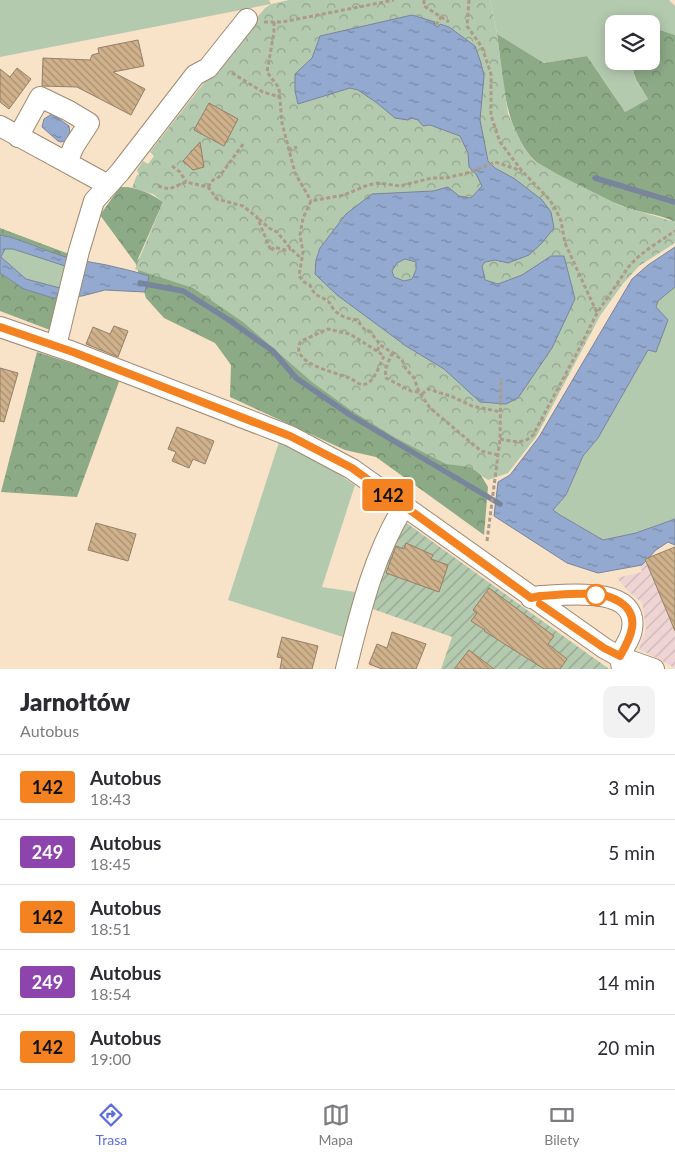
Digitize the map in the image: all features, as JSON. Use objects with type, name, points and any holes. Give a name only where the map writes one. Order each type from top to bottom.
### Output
[{"type":"street","points":[[56,346],[79,251],[94,201],[120,172],[195,75],[208,68],[247,19]]},
{"type":"street","points":[[18,137],[40,97],[69,111],[88,124],[74,146],[67,162]]},
{"type":"street","points":[[0,126],[108,185]]},
{"type":"street","points":[[0,327],[56,346],[290,436],[352,468],[531,598],[604,648],[621,663],[654,669]]},
{"type":"street","points":[[346,669],[369,585],[382,549],[404,506]]},
{"type":"street","points":[[531,598],[602,595],[626,606],[633,617],[630,641],[621,663]]},
{"type":"path","points":[[311,201],[295,173],[288,150],[282,123],[279,88],[267,72],[274,22],[394,0]]},
{"type":"path","points":[[424,0],[424,6],[449,22]]},
{"type":"path","points":[[469,0],[467,26],[482,47],[491,74],[491,115],[500,142],[522,171],[549,199],[556,210],[561,221],[564,243],[597,313]]},
{"type":"path","points":[[436,25],[441,17]]},
{"type":"path","points":[[232,73],[263,92],[280,97]]},
{"type":"path","points":[[208,187],[219,176],[244,143]]},
{"type":"path","points":[[288,150],[297,147]]},
{"type":"path","points":[[311,201],[344,195],[368,184],[379,183],[400,186],[419,181],[446,178],[471,172],[495,162],[522,171]]},
{"type":"path","points":[[172,166],[180,172],[186,182]]},
{"type":"path","points":[[158,186],[169,189],[186,182],[208,187],[217,199],[243,206],[265,226],[277,232],[291,249],[302,258]]},
{"type":"path","points":[[311,201],[303,218],[300,235],[302,258],[299,276],[310,285],[313,293],[318,298],[330,302],[337,314],[356,320],[364,329],[370,332],[380,346],[402,360],[430,408],[481,451],[498,455]]},
{"type":"path","points":[[257,217],[270,251],[274,247],[285,250],[291,249]]},
{"type":"path","points":[[500,439],[518,442],[528,440],[533,435],[597,313],[632,264],[647,250],[675,231]]},
{"type":"path","points":[[328,329],[350,334],[376,351],[384,356],[367,384],[359,384],[349,377],[314,365],[302,356],[298,348],[301,341],[328,329]]},
{"type":"path","points":[[376,351],[380,346]]},
{"type":"path","points":[[393,353],[387,366],[386,378],[411,391],[421,393],[428,389],[453,397],[472,406],[501,412]]},
{"type":"path","points":[[491,519],[500,439],[501,378]]},
{"type":"shaded area","points":[[675,547],[675,668],[639,649],[646,629],[642,603],[617,578],[642,572],[638,562]]},
{"type":"green space","points":[[0,0],[269,0],[271,4],[0,57]]},
{"type":"green space","points":[[289,0],[490,0],[497,34],[508,114],[523,146],[533,160],[621,206],[675,222],[675,243],[639,266],[622,285],[600,316],[536,437],[508,473],[488,480],[470,467],[446,464],[394,437],[352,411],[312,382],[243,322],[193,288],[135,269],[163,202],[153,194],[132,188],[137,175],[139,175],[137,170],[143,161],[148,164],[154,156],[150,152],[265,8],[271,4]]},
{"type":"green space","points":[[490,0],[669,0],[675,6],[675,35],[660,30],[660,15],[605,15],[605,70],[633,70],[636,81],[648,99],[625,112],[587,56],[544,63],[497,34]]},
{"type":"green space","points":[[660,30],[675,35],[675,222],[612,202],[560,176],[532,158],[522,145],[510,115],[503,83],[497,34],[544,63],[587,56],[625,112],[648,99],[636,80],[633,70],[660,70]]},
{"type":"green space","points":[[120,187],[143,191],[163,202],[137,261],[160,233],[464,447],[488,487],[484,535],[376,457],[345,450],[230,397],[231,365],[215,343],[164,318],[146,298],[136,264],[100,215]]},
{"type":"green space","points":[[0,228],[69,254],[68,258],[18,239],[0,235]]},
{"type":"green space","points":[[4,249],[13,249],[66,266],[60,289],[26,279],[1,257]]},
{"type":"green space","points":[[0,273],[24,289],[57,298],[50,330],[0,311]]},
{"type":"green space","points":[[675,287],[675,519],[636,533],[603,540],[553,510],[566,495],[583,456],[598,438],[648,350],[656,352],[656,308],[658,301]]},
{"type":"green space","points":[[37,352],[120,379],[77,497],[1,492]]},
{"type":"green space","points":[[279,442],[328,467],[355,485],[322,587],[362,593],[346,638],[228,600]]},
{"type":"green space","points":[[401,519],[609,669],[441,669],[452,637],[370,608]]},
{"type":"water","points":[[412,15],[435,22],[434,25],[438,27],[440,24],[449,27],[475,46],[484,76],[480,120],[488,161],[495,168],[515,179],[542,200],[551,212],[554,228],[529,255],[508,263],[495,260],[485,262],[482,266],[485,280],[498,284],[522,275],[551,256],[564,256],[575,299],[552,348],[518,398],[506,404],[480,402],[444,369],[406,346],[337,295],[315,274],[316,260],[320,248],[346,214],[372,194],[433,191],[448,187],[459,196],[471,198],[482,186],[476,174],[469,167],[468,153],[460,136],[430,125],[423,126],[418,120],[411,118],[408,120],[395,118],[358,90],[350,88],[298,104],[295,91],[295,74],[312,58],[320,36]],"holes":[[[405,259],[416,262],[416,270],[412,279],[404,281],[394,277],[392,271],[397,263]]]},
{"type":"water","points":[[52,114],[69,126],[70,134],[68,140],[58,141],[42,127],[44,119]]},
{"type":"water","points":[[0,235],[17,239],[66,257],[113,266],[149,276],[145,292],[105,290],[82,296],[53,298],[24,289],[0,273]],"holes":[[[5,249],[13,249],[65,266],[60,288],[26,279],[1,257]]]},
{"type":"water","points":[[675,247],[675,287],[658,301],[656,307],[668,320],[656,352],[648,350],[598,438],[583,456],[566,495],[553,510],[603,540],[636,533],[675,519],[675,545],[668,542],[656,550],[642,565],[598,573],[567,563],[494,516],[498,482],[510,475],[539,437],[632,279],[648,265]]},
{"type":"building","points":[[138,40],[144,66],[113,72],[145,89],[131,115],[77,87],[42,86],[43,58],[90,60],[92,55],[99,53],[98,48]]},
{"type":"building","points":[[17,68],[31,79],[9,109],[0,102],[0,69],[10,77]]},
{"type":"building","points":[[209,103],[238,119],[224,146],[194,130]]},
{"type":"building","points":[[200,142],[204,167],[193,170],[183,161]]},
{"type":"building","points":[[114,326],[128,331],[118,357],[86,344],[93,327],[110,334]]},
{"type":"building","points":[[0,368],[18,373],[4,422],[0,421]]},
{"type":"building","points":[[177,427],[214,441],[205,464],[193,459],[189,468],[172,461],[176,452],[168,449]]},
{"type":"building","points":[[96,523],[136,534],[128,561],[88,550]]},
{"type":"building","points":[[406,543],[433,555],[431,559],[448,565],[439,592],[386,573],[396,546],[404,549]]},
{"type":"building","points":[[675,547],[675,631],[645,559]]},
{"type":"building","points":[[489,588],[554,636],[548,644],[567,659],[560,669],[544,669],[471,621],[477,613],[473,610]]},
{"type":"building","points":[[392,632],[426,644],[416,669],[382,669],[369,664],[377,644],[387,648]]},
{"type":"building","points":[[282,637],[318,646],[312,669],[280,669],[282,658],[277,657]]},
{"type":"building","points":[[469,650],[494,669],[454,669]]},
{"type":"waterway","points":[[595,178],[675,202]]},
{"type":"waterway","points":[[140,283],[183,291],[273,351],[296,378],[350,415],[500,504]]},
{"type":"bus line","name":"142","points":[[0,327],[73,352],[290,436],[352,468],[531,598],[540,596],[602,595],[615,599],[626,606],[633,617],[630,641],[620,656],[604,648],[540,604]]}]
